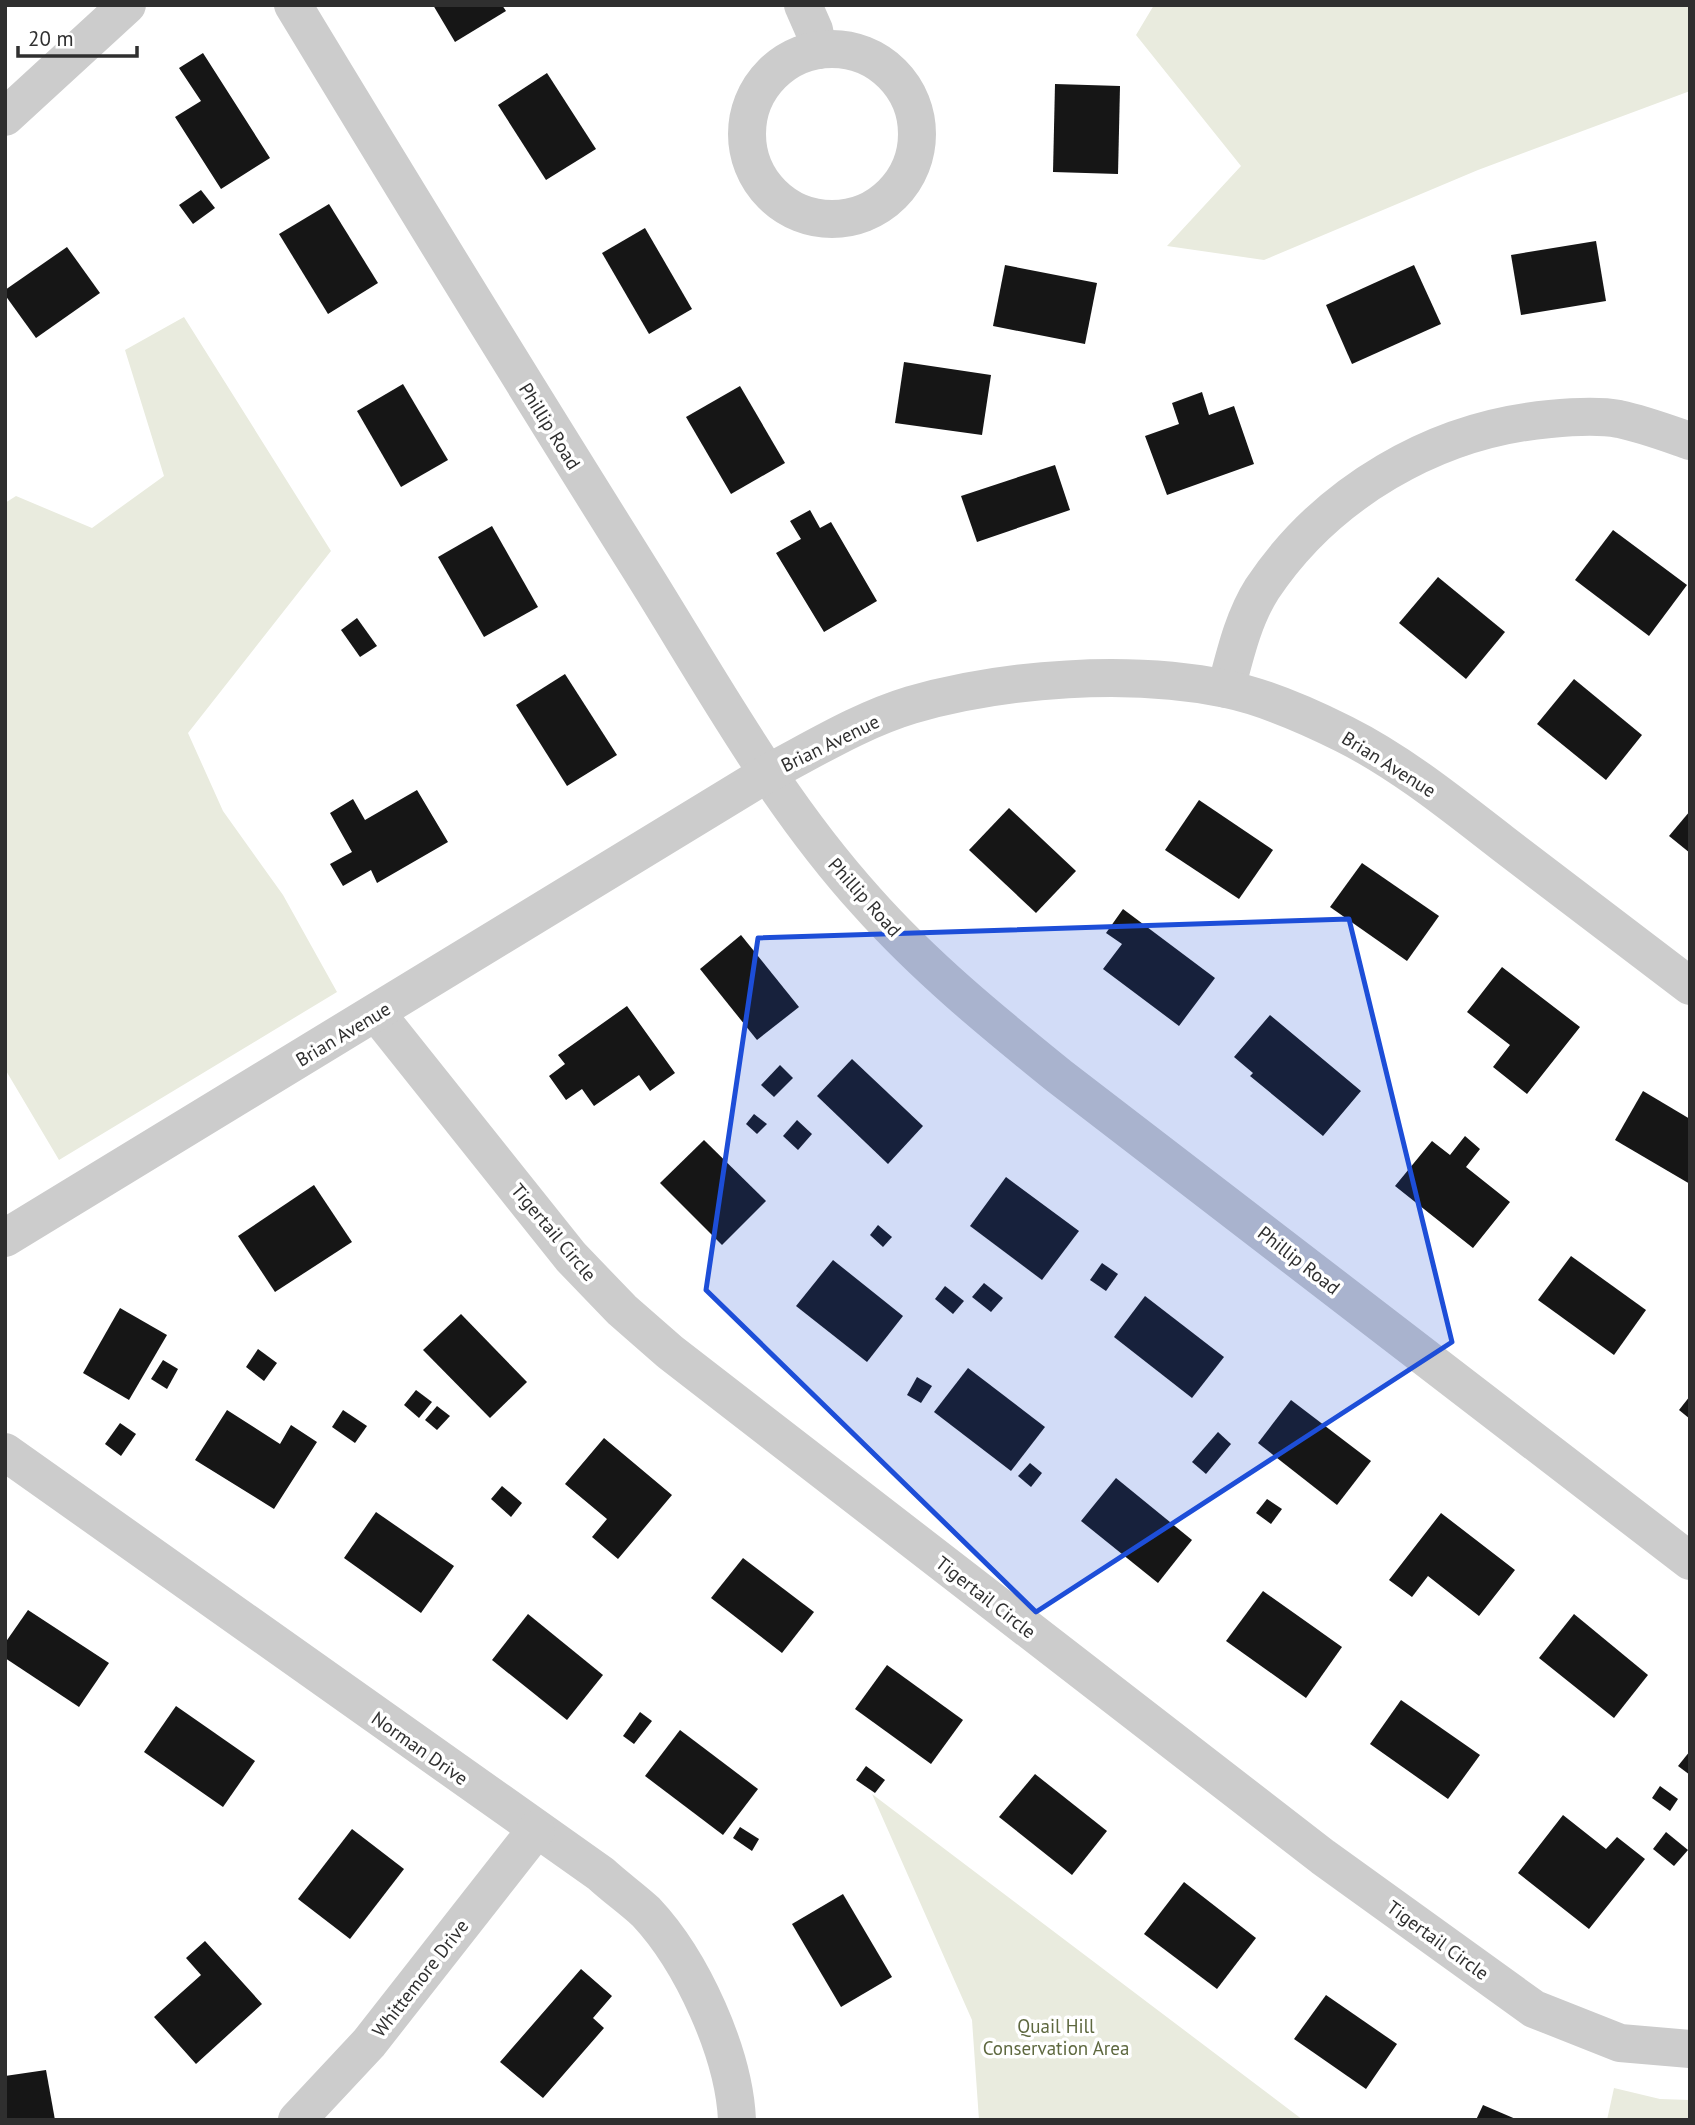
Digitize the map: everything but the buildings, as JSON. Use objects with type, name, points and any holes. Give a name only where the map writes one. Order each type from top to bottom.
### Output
[{"type":"street","points":[[5,117],[127,5]]},
{"type":"street","name":"Phillip Road","points":[[293,5],[505,354],[768,773],[823,851],[858,891],[957,994],[1690,1561]]},
{"type":"street","points":[[803,5],[814,30],[818,50]]},
{"type":"street","points":[[818,50],[856,52],[889,70],[906,93],[916,119],[917,139],[907,175],[881,203],[846,218],[810,216],[778,200],[756,173],[748,147],[748,121],[760,88],[785,63],[818,50]]},
{"type":"street","points":[[1227,689],[1243,629],[1261,591],[1288,555],[1348,499],[1381,474],[1424,451],[1522,421],[1567,417],[1617,419],[1690,441]]},
{"type":"street","name":"Brian Avenue","points":[[5,1238],[768,773],[846,731],[909,705],[966,692],[1052,682],[1122,680],[1227,689],[1278,705],[1345,735],[1461,811],[1690,986]]},
{"type":"street","name":"Tigertail Circle","points":[[377,1013],[571,1257],[622,1310],[670,1352],[1323,1857],[1534,2008],[1620,2043],[1690,2049]]},
{"type":"street","name":"Norman Drive","points":[[5,1452],[601,1874],[645,1912],[673,1947],[699,1993],[724,2050],[737,2120]]},
{"type":"street","name":"Whittemore Drive","points":[[297,2120],[369,2043],[536,1830]]},
{"type":"highlighted area","points":[[1349,919],[1452,1342],[1036,1612],[706,1290],[758,938]]},
{"type":"green space","points":[[1154,5],[1690,5],[1690,91],[1478,170],[1264,260],[1167,246],[1241,166],[1136,35]]},
{"type":"green space","points":[[184,317],[331,551],[188,733],[223,811],[283,895],[337,992],[59,1160],[5,1069],[5,503],[16,496],[92,528],[164,476],[125,350]]},
{"type":"green space","name":"Quail Hill Conservation Area","points":[[872,1794],[1303,2120],[979,2120],[972,2020]]},
{"type":"green space","points":[[1614,2088],[1660,2099],[1690,2100],[1690,2120],[1607,2120]]}]
